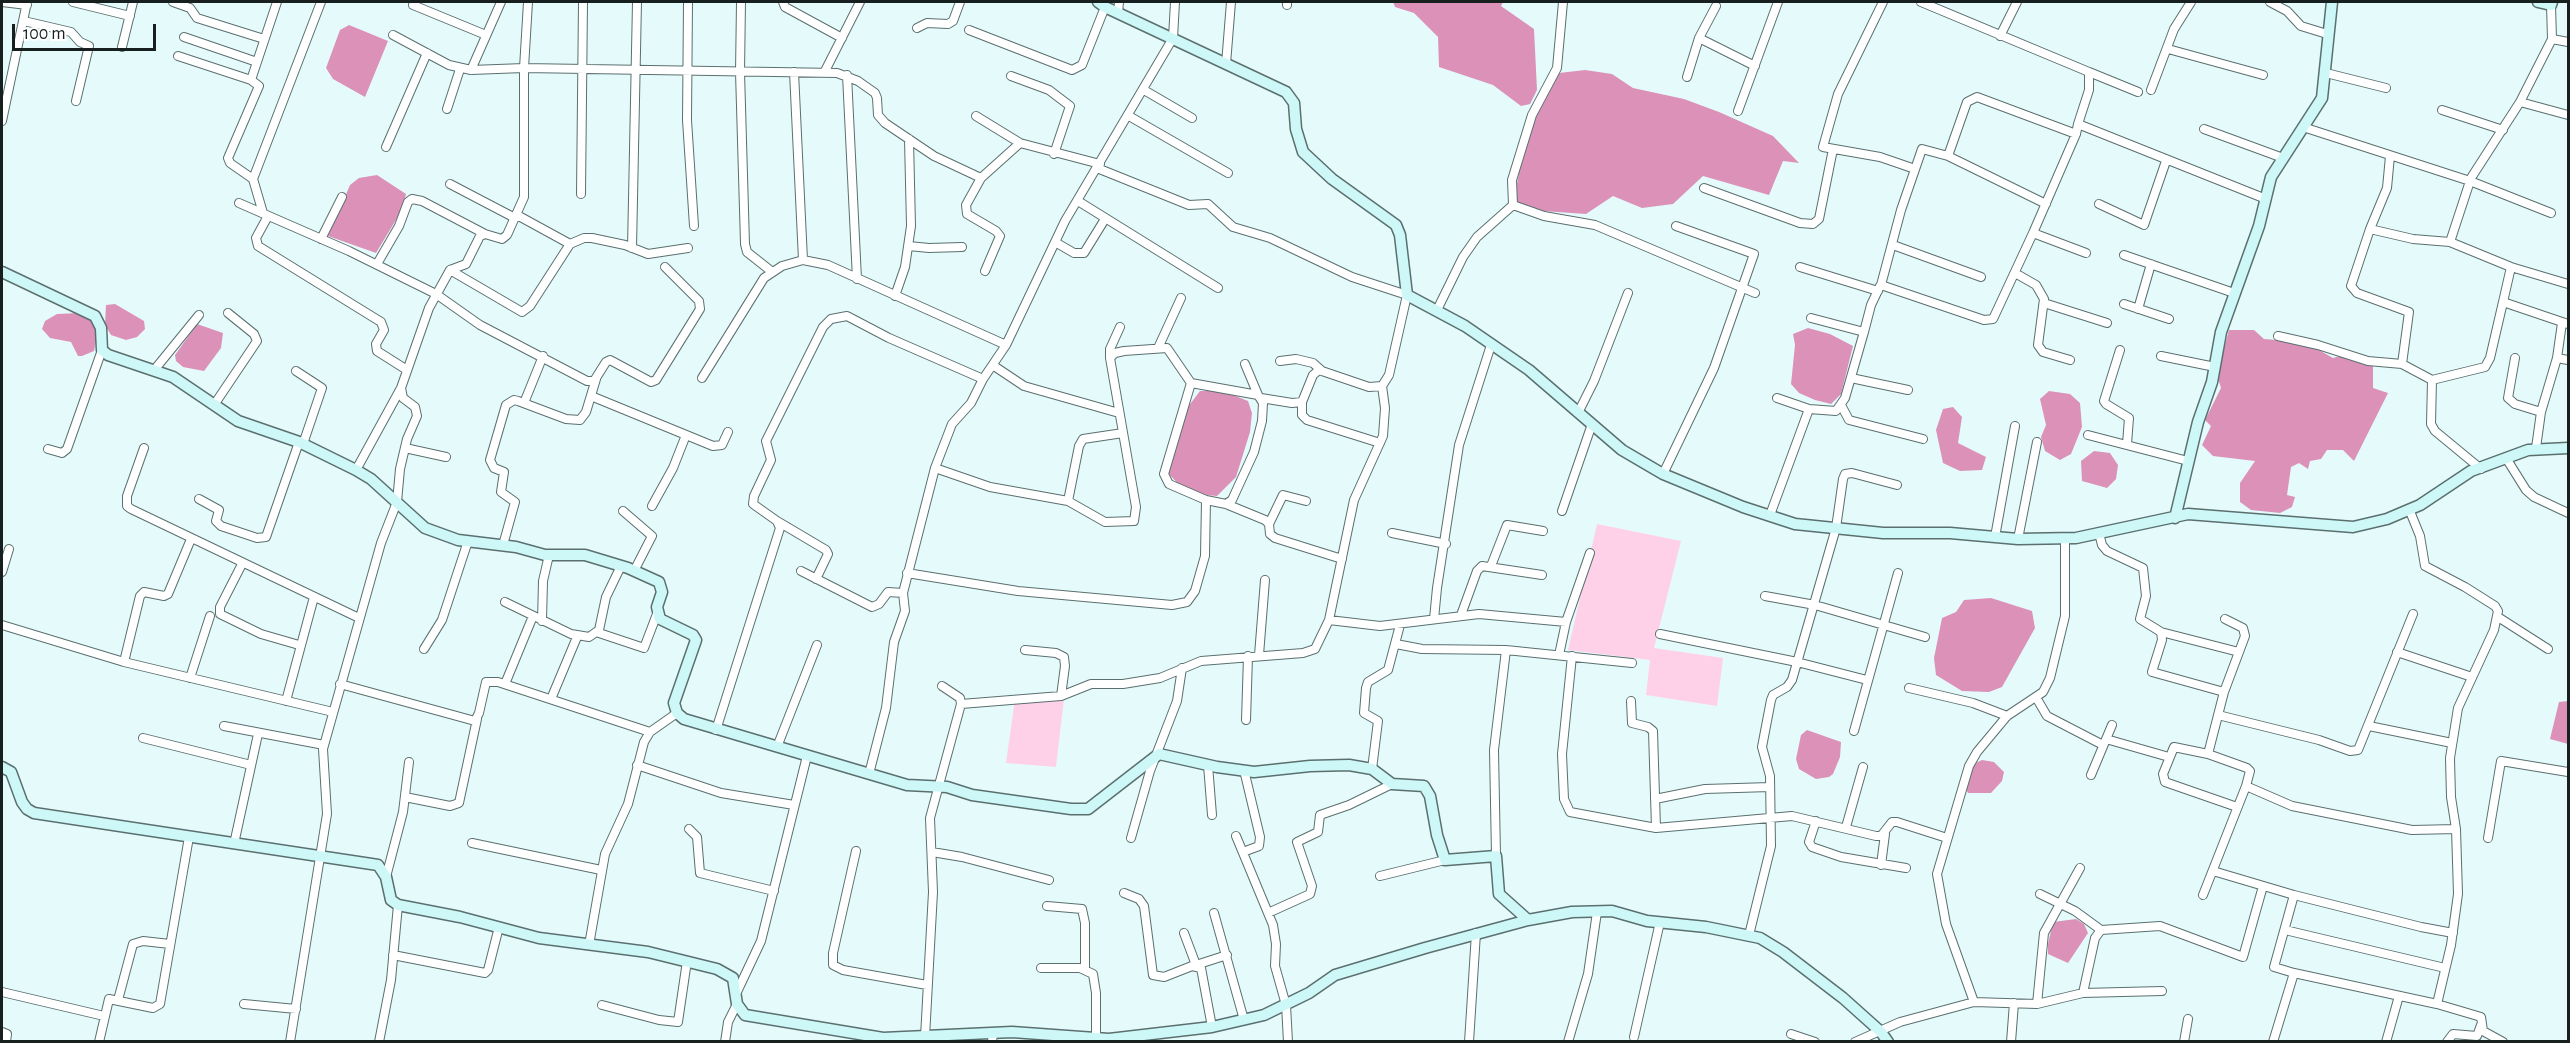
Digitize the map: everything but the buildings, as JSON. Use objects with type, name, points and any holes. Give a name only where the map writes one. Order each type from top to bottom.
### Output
[{"type":"street","points":[[2,2],[27,3],[2,121]]},
{"type":"street","points":[[73,2],[130,16]]},
{"type":"street","points":[[122,47],[133,2]]},
{"type":"street","points":[[173,2],[190,8],[197,18],[264,39]]},
{"type":"street","points":[[251,80],[277,2]]},
{"type":"street","points":[[253,179],[321,2]]},
{"type":"street","points":[[471,70],[501,2]]},
{"type":"street","points":[[377,264],[412,199],[422,201],[485,234],[504,238],[516,217],[526,188],[524,68],[528,2]]},
{"type":"street","points":[[581,194],[580,69],[583,2]]},
{"type":"street","points":[[632,248],[637,2]]},
{"type":"street","points":[[688,2],[686,72],[694,226]]},
{"type":"street","points":[[741,2],[740,72],[745,244],[747,252],[771,271]]},
{"type":"street","points":[[783,2],[785,7],[842,38]]},
{"type":"street","points":[[825,71],[860,2]]},
{"type":"street","points":[[917,28],[927,23],[948,24],[953,21],[960,2]]},
{"type":"street","points":[[869,774],[886,708],[894,642],[905,611],[903,593],[907,573],[935,468],[952,424],[971,403],[983,379],[994,366],[1055,242],[1173,38],[1175,2]]},
{"type":"street","points":[[1226,64],[1231,2]]},
{"type":"street","points":[[1513,205],[1512,180],[1532,115],[1557,68],[1563,2]]},
{"type":"street","points":[[1738,111],[1778,2]]},
{"type":"street","points":[[1883,2],[1838,94],[1823,147],[1880,157],[1915,169]]},
{"type":"street","points":[[1921,2],[2138,92]]},
{"type":"street","points":[[2000,36],[2017,2]]},
{"type":"street","points":[[2151,90],[2174,29],[2191,2]]},
{"type":"street","points":[[2270,2],[2286,11],[2301,26],[2327,34]]},
{"type":"street","points":[[2175,518],[2188,461],[2215,367],[2221,332],[2259,226],[2271,177],[2322,98],[2332,2]]},
{"type":"street","points":[[2450,242],[2470,181],[2520,102],[2552,39],[2552,3],[2538,2]]},
{"type":"street","points":[[961,704],[1061,696],[1091,684],[1142,682],[1201,661],[1310,652],[1319,644],[1329,620],[1354,500],[1380,443],[1385,425],[1382,386],[1389,375],[1407,295],[1400,235],[1396,225],[1332,179],[1303,152],[1296,129],[1294,103],[1286,92],[1173,38],[1119,7],[1101,4],[1082,65],[1072,70],[1057,67],[969,30]]},
{"type":"street","points":[[413,5],[486,35]]},
{"type":"street","points":[[1687,77],[1699,38],[1716,6]]},
{"type":"street","points":[[24,21],[70,32],[80,42],[89,46],[76,101]]},
{"type":"street","points":[[393,35],[460,69],[471,70],[524,68],[686,72],[825,71],[847,75],[875,93],[879,119],[934,156],[981,178]]},
{"type":"street","points":[[184,37],[257,62]]},
{"type":"street","points":[[1699,38],[1755,66]]},
{"type":"street","points":[[2552,39],[2568,42]]},
{"type":"street","points":[[2168,49],[2263,75]]},
{"type":"street","points":[[386,147],[427,53]]},
{"type":"street","points":[[178,56],[251,80],[259,86],[228,158],[230,163],[253,179],[265,214],[256,238],[258,246],[381,322],[384,330],[376,344],[377,351],[407,370]]},
{"type":"street","points":[[447,109],[460,69]]},
{"type":"street","points":[[794,72],[803,260]]},
{"type":"street","points":[[1800,267],[1989,321],[1993,319],[2076,134],[2089,90],[2089,72]]},
{"type":"street","points":[[2326,73],[2386,88]]},
{"type":"street","points":[[847,75],[857,279]]},
{"type":"street","points":[[1011,76],[1049,90],[1070,106],[1054,154]]},
{"type":"street","points":[[1144,90],[1192,118]]},
{"type":"street","points":[[1948,156],[1967,102],[1977,97],[2076,134]]},
{"type":"street","points":[[2520,102],[2568,115]]},
{"type":"street","points":[[2442,110],[2503,130]]},
{"type":"street","points":[[976,116],[1020,142],[1099,166],[1189,205],[1208,204],[1233,227],[1270,238],[1352,277],[1407,295],[1437,310],[1528,370],[1622,450],[1664,474],[1795,524],[1883,533],[1950,533],[2018,539],[2065,538],[2188,514],[2354,527],[2387,519],[2409,509],[2471,471],[2481,470],[2506,458],[2536,448],[2568,448]]},
{"type":"street","points":[[1129,116],[1228,173]]},
{"type":"street","points":[[2078,124],[2266,199]]},
{"type":"street","points":[[2303,127],[2470,181],[2551,213]]},
{"type":"street","points":[[2204,129],[2283,158]]},
{"type":"street","points":[[895,296],[909,246],[909,139]]},
{"type":"street","points":[[985,271],[1000,237],[996,231],[967,214],[966,208],[981,178],[1020,142]]},
{"type":"street","points":[[1704,188],[1800,223],[1813,224],[1819,219],[1833,148]]},
{"type":"street","points":[[1777,398],[1809,409],[1836,411],[1841,405],[1893,245],[1900,210],[1924,148],[1948,156],[2046,204]]},
{"type":"street","points":[[2390,156],[2387,188],[2351,286],[2356,293],[2409,312],[2402,364]]},
{"type":"street","points":[[2099,204],[2144,225],[2166,161]]},
{"type":"street","points":[[450,184],[570,244]]},
{"type":"street","points":[[321,239],[342,197]]},
{"type":"street","points":[[1078,201],[1218,288]]},
{"type":"street","points":[[239,203],[377,264],[436,294],[480,325],[543,356],[582,380],[591,382],[596,378]]},
{"type":"street","points":[[1513,205],[1544,216],[1595,225],[1755,293]]},
{"type":"street","points":[[1437,310],[1463,257],[1477,237],[1513,205]]},
{"type":"street","points":[[1055,242],[1074,253],[1084,253],[1105,219]]},
{"type":"street","points":[[1664,474],[1714,368],[1754,254],[1676,226]]},
{"type":"street","points":[[2370,230],[2413,239],[2450,242],[2511,267],[2568,284]]},
{"type":"street","points":[[2033,233],[2086,253]]},
{"type":"street","points":[[356,470],[401,388],[423,321],[436,294],[450,270],[466,264],[480,236],[485,234]]},
{"type":"street","points":[[450,270],[522,312],[530,306],[570,244],[584,238],[655,254],[688,248]]},
{"type":"street","points":[[1893,245],[1981,277]]},
{"type":"street","points":[[909,246],[962,247]]},
{"type":"street","points":[[2124,255],[2234,293]]},
{"type":"street","points":[[702,378],[752,296],[771,271],[803,260],[828,265],[1006,345]]},
{"type":"street","points":[[2138,309],[2151,264]]},
{"type":"street","points":[[503,545],[515,502],[501,492],[504,472],[494,468],[490,460],[506,405],[514,400],[573,420],[583,417],[596,378],[606,362],[610,360],[651,382],[656,380],[700,309],[699,301],[665,267]]},
{"type":"street","points":[[2278,336],[2318,345],[2368,361],[2402,364],[2432,380],[2484,367],[2490,358],[2511,267]]},
{"type":"street","points":[[2,272],[95,316],[101,328],[102,350],[67,449],[62,453],[48,449]]},
{"type":"street","points":[[2015,273],[2042,291],[2044,303],[2038,345],[2043,352],[2070,360]]},
{"type":"street","points":[[1578,413],[1598,372],[1628,293]]},
{"type":"street","points":[[1158,348],[1181,298]]},
{"type":"street","points":[[2503,302],[2565,323],[2541,412],[2536,448]]},
{"type":"street","points":[[2044,303],[2107,323]]},
{"type":"street","points":[[2124,304],[2169,319]]},
{"type":"street","points":[[214,405],[257,341],[254,334],[228,313]]},
{"type":"street","points":[[155,369],[199,315]]},
{"type":"street","points":[[816,579],[828,554],[826,550],[753,504],[754,496],[771,460],[766,441],[823,327],[831,319],[847,316],[889,338],[983,379]]},
{"type":"street","points":[[1811,318],[1864,332]]},
{"type":"street","points":[[935,468],[990,487],[1068,501],[1098,520],[1134,521],[1136,507],[1110,358],[1110,349],[1120,327]]},
{"type":"street","points":[[1434,619],[1460,445],[1491,345]]},
{"type":"street","points":[[1110,358],[1115,353],[1158,348],[1169,350],[1191,383],[1292,403],[1302,402]]},
{"type":"street","points":[[102,350],[115,359],[155,369],[189,385],[238,421],[301,443],[356,470],[371,479],[425,528],[468,541],[503,545],[549,555],[585,555],[634,571],[662,585],[657,614],[644,648],[596,632]]},
{"type":"street","points":[[2120,350],[2104,400],[2106,404],[2129,418],[2127,444]]},
{"type":"street","points":[[524,403],[543,356]]},
{"type":"street","points":[[2161,357],[2215,367]]},
{"type":"street","points":[[1280,361],[1296,358],[1369,387],[1382,386]]},
{"type":"street","points":[[2516,358],[2508,398],[2516,404],[2541,412]]},
{"type":"street","points":[[2557,358],[2568,360]]},
{"type":"street","points":[[1226,504],[1236,493],[1254,452],[1262,421],[1259,397],[1245,364]]},
{"type":"street","points":[[994,366],[1024,386],[1119,413]]},
{"type":"street","points":[[199,499],[219,510],[216,521],[221,526],[257,538],[266,537],[322,388],[296,370]]},
{"type":"street","points":[[1322,370],[1313,375],[1302,402],[1302,415],[1307,420],[1380,443]]},
{"type":"street","points":[[1851,378],[1908,390]]},
{"type":"street","points":[[2432,380],[2431,424],[2435,431],[2481,470]]},
{"type":"street","points":[[1191,383],[1164,474],[1169,484],[1206,500],[1226,504],[1265,520],[1269,524]]},
{"type":"street","points":[[290,1041],[327,808],[321,760],[324,745],[339,684],[381,543],[397,502],[400,469],[417,411],[403,398],[401,388]]},
{"type":"street","points":[[591,396],[719,447],[728,432]]},
{"type":"street","points":[[1841,405],[1849,420],[1923,440]]},
{"type":"street","points":[[1770,515],[1809,409]]},
{"type":"street","points":[[1562,511],[1592,424]]},
{"type":"street","points":[[1995,537],[2015,426]]},
{"type":"street","points":[[1068,501],[1079,446],[1083,439],[1123,433]]},
{"type":"street","points":[[652,506],[673,468],[686,435]]},
{"type":"street","points":[[2088,435],[2188,461]]},
{"type":"street","points":[[2018,539],[2037,442]]},
{"type":"street","points":[[144,448],[127,496],[127,506],[242,564],[359,618]]},
{"type":"street","points":[[405,448],[446,457]]},
{"type":"street","points":[[2506,458],[2526,490],[2534,497],[2568,513]]},
{"type":"street","points":[[1749,935],[1767,866],[1772,817],[1770,786],[1762,747],[1771,700],[1773,695],[1790,684],[1836,528],[1845,474],[1852,473],[1897,485]]},
{"type":"street","points":[[1306,501],[1283,495],[1269,524],[1270,534],[1275,538],[1342,559]]},
{"type":"street","points":[[907,573],[1018,591],[1182,604],[1191,599],[1195,591],[1205,556],[1206,500]]},
{"type":"street","points":[[2409,509],[2420,536],[2425,566],[2495,606],[2498,617],[2458,708],[2452,743],[2451,797],[2456,829],[2458,894],[2453,933],[2437,1004]]},
{"type":"street","points":[[623,511],[652,536],[634,571]]},
{"type":"street","points":[[716,730],[778,533],[777,520]]},
{"type":"street","points":[[1491,566],[1507,525],[1543,531]]},
{"type":"street","points":[[1392,533],[1446,544]]},
{"type":"street","points":[[2099,533],[2102,545],[2107,551],[2143,568],[2146,596],[2140,619],[2161,632],[2238,652]]},
{"type":"street","points":[[1974,1002],[1946,924],[1937,887],[1937,874],[1969,766],[1985,741],[2007,716],[2037,699],[2050,678],[2065,616],[2065,538]]},
{"type":"street","points":[[124,662],[140,596],[144,592],[164,596],[168,594],[191,539]]},
{"type":"street","points":[[424,650],[442,620],[468,541]]},
{"type":"street","points":[[2,572],[9,549]]},
{"type":"street","points":[[1559,655],[1566,622],[1590,553]]},
{"type":"street","points":[[542,621],[543,581],[549,555]]},
{"type":"street","points":[[242,564],[220,607],[220,615],[261,634],[299,645]]},
{"type":"street","points":[[505,602],[577,637],[589,637],[596,632],[606,597],[621,566]]},
{"type":"street","points":[[1461,615],[1477,571],[1482,566],[1542,575]]},
{"type":"street","points":[[801,571],[872,607],[879,604],[888,592],[903,593]]},
{"type":"street","points":[[1854,731],[1898,573]]},
{"type":"street","points":[[1258,655],[1265,580]]},
{"type":"street","points":[[1765,596],[1815,605],[1925,636]]},
{"type":"street","points":[[286,701],[299,645],[314,597]]},
{"type":"street","points":[[657,614],[664,622],[693,635],[696,640],[674,703],[677,713],[684,719],[908,785],[938,787],[972,795],[1088,809],[1159,754]]},
{"type":"street","points":[[2218,715],[2355,751],[2361,747],[2413,614]]},
{"type":"street","points":[[1329,620],[1359,625],[1400,625],[1461,615],[1503,615],[1566,622]]},
{"type":"street","points":[[190,678],[210,616]]},
{"type":"street","points":[[505,684],[533,616]]},
{"type":"street","points":[[2498,617],[2548,649]]},
{"type":"street","points":[[2208,754],[2224,692],[2245,631],[2225,619]]},
{"type":"street","points":[[2,625],[124,662],[333,711]]},
{"type":"street","points":[[1372,769],[1378,721],[1364,713],[1366,688],[1368,682],[1388,670],[1400,625]]},
{"type":"street","points":[[2161,632],[2162,640],[2152,672],[2224,692]]},
{"type":"street","points":[[1660,634],[1797,662],[1867,680]]},
{"type":"street","points":[[551,699],[577,637]]},
{"type":"street","points":[[1395,644],[1433,650],[1506,650],[1632,663]]},
{"type":"street","points":[[777,747],[817,645]]},
{"type":"street","points":[[1025,650],[1056,653],[1064,657],[1061,696]]},
{"type":"street","points":[[1506,650],[1494,750],[1499,894],[1528,920]]},
{"type":"street","points":[[2397,651],[2472,677]]},
{"type":"street","points":[[1246,720],[1248,656]]},
{"type":"street","points":[[1572,656],[1562,754],[1566,807],[1579,816],[1656,828],[1792,816],[1846,827],[1876,836],[1885,834]]},
{"type":"street","points":[[1131,838],[1150,771],[1159,754],[1177,701],[1182,668]]},
{"type":"street","points":[[405,797],[450,806],[459,803],[486,682],[505,684],[650,732]]},
{"type":"street","points":[[339,684],[470,721],[477,719]]},
{"type":"street","points":[[925,1037],[933,892],[930,818],[961,704],[957,695],[942,686]]},
{"type":"street","points":[[1910,688],[1973,703],[2007,716]]},
{"type":"street","points":[[2037,699],[2047,716],[2104,742],[2169,758]]},
{"type":"street","points":[[1631,701],[1632,723],[1653,731],[1656,828]]},
{"type":"street","points":[[589,945],[601,870],[609,839],[630,797],[637,765],[650,732],[677,713]]},
{"type":"street","points":[[2091,775],[2112,725]]},
{"type":"street","points":[[224,726],[324,745]]},
{"type":"street","points":[[2369,726],[2452,743]]},
{"type":"street","points":[[234,844],[258,734]]},
{"type":"street","points":[[142,738],[251,765]]},
{"type":"street","points":[[2203,895],[2246,786],[2249,769],[2208,754],[2177,746],[2163,774],[2165,782],[2237,807]]},
{"type":"street","points":[[1159,754],[1244,770],[1349,765],[1372,769],[1392,784]]},
{"type":"street","points":[[725,1041],[728,1022],[736,999],[756,956],[807,756]]},
{"type":"street","points":[[2488,838],[2500,761],[2568,772]]},
{"type":"street","points":[[386,877],[405,797],[409,762]]},
{"type":"street","points":[[637,765],[721,793],[794,805]]},
{"type":"street","points":[[1208,765],[1212,815]]},
{"type":"street","points":[[2,767],[11,771],[22,802],[34,813],[320,855],[378,866],[386,877],[391,900],[398,905],[539,938],[648,952],[687,961],[729,974],[736,983],[736,999],[745,1015],[892,1040],[925,1037],[1115,1040],[1212,1028],[1244,1020],[1286,1005],[1335,975],[1476,933],[1572,912],[1612,911],[1660,922],[1749,935],[1783,952],[1885,1037]]},
{"type":"street","points":[[1846,827],[1863,767]]},
{"type":"street","points":[[1243,852],[1259,846],[1260,837],[1244,770]]},
{"type":"street","points":[[1268,913],[1310,894],[1312,886],[1297,842],[1318,832],[1320,815],[1349,805],[1392,784],[1424,786],[1430,796],[1437,835],[1445,860]]},
{"type":"street","points":[[1655,799],[1705,789],[1770,786]]},
{"type":"street","points":[[2246,786],[2292,806],[2412,830],[2456,829]]},
{"type":"street","points":[[1816,821],[1809,842],[1812,848],[1881,865],[1906,868]]},
{"type":"street","points":[[1881,865],[1885,834],[1892,822],[1947,838]]},
{"type":"street","points":[[689,829],[697,837],[700,873],[774,891]]},
{"type":"street","points":[[1236,836],[1268,913],[1275,936],[1275,966],[1286,1005],[1288,1041]]},
{"type":"street","points":[[99,1041],[109,999],[158,1007],[189,837]]},
{"type":"street","points":[[472,843],[601,870]]},
{"type":"street","points":[[856,851],[833,953],[833,965],[843,970],[927,984]]},
{"type":"street","points":[[932,852],[962,857],[1049,880]]},
{"type":"street","points":[[1380,876],[1445,860],[1496,856]]},
{"type":"street","points":[[2037,1004],[2044,933],[2080,868]]},
{"type":"street","points":[[2214,871],[2294,896],[2453,933]]},
{"type":"street","points":[[2040,894],[2085,916],[2101,930],[2160,926],[2243,957],[2263,886]]},
{"type":"street","points":[[1124,893],[1139,899],[1144,906],[1153,975],[1164,977],[1227,955]]},
{"type":"street","points":[[2294,896],[2274,968],[2473,1014],[2481,1017],[2483,1031],[2503,1041]]},
{"type":"street","points":[[379,1041],[393,954],[398,905]]},
{"type":"street","points":[[1047,906],[1082,909],[1085,923],[1085,969]]},
{"type":"street","points":[[1568,1041],[1588,974],[1597,912]]},
{"type":"street","points":[[1214,913],[1244,1020]]},
{"type":"street","points":[[1634,1037],[1660,922]]},
{"type":"street","points":[[393,954],[485,973],[488,970],[499,927]]},
{"type":"street","points":[[2084,993],[2095,938],[2101,930]]},
{"type":"street","points":[[2285,930],[2445,968]]},
{"type":"street","points":[[1184,933],[1196,965],[1204,974],[1212,1028]]},
{"type":"street","points":[[1469,1041],[1476,933]]},
{"type":"street","points":[[118,1000],[133,944],[143,941],[170,944]]},
{"type":"street","points":[[602,1005],[659,1020],[678,1022],[687,961]]},
{"type":"street","points":[[1041,968],[1085,969],[1093,974],[1096,1039]]},
{"type":"street","points":[[2272,1041],[2294,973]]},
{"type":"street","points":[[1855,1041],[1885,1037],[1900,1022],[1974,1002],[2037,1004],[2084,993],[2162,991]]},
{"type":"street","points":[[2,992],[104,1016]]},
{"type":"street","points":[[2386,1041],[2399,996]]},
{"type":"street","points":[[2011,1041],[2014,1003]]},
{"type":"street","points":[[244,1004],[296,1009]]},
{"type":"street","points":[[2184,1041],[2188,1019]]},
{"type":"street","points":[[2447,1041],[2453,1034],[2477,1036],[2482,1023]]},
{"type":"street","points":[[2,1032],[7,1034],[6,1041]]},
{"type":"street","points":[[1791,1034],[1815,1041]]},
{"type":"shaded area","points":[[1393,2],[1503,2],[1501,6],[1534,29],[1537,90],[1530,104],[1521,106],[1493,85],[1439,67],[1438,37],[1414,13],[1395,7]]},
{"type":"shaded area","points":[[349,25],[388,41],[365,97],[333,79],[326,68],[340,30]]},
{"type":"shaded area","points":[[1585,70],[1612,74],[1633,88],[1684,99],[1719,112],[1773,136],[1799,163],[1783,161],[1769,195],[1703,176],[1673,204],[1642,208],[1613,196],[1586,214],[1528,210],[1514,200],[1524,145],[1545,91],[1559,73]]},
{"type":"shaded area","points":[[377,175],[406,194],[402,210],[376,253],[328,236],[350,185],[359,178]]},
{"type":"shaded area","points":[[115,304],[144,321],[145,329],[137,337],[126,340],[111,335],[105,325],[106,305]]},
{"type":"shaded area","points":[[80,313],[96,321],[98,330],[94,351],[78,356],[71,342],[50,338],[42,329],[45,321],[57,314]]},
{"type":"shaded area","points":[[197,324],[223,333],[221,348],[204,371],[183,367],[176,361],[175,355]]},
{"type":"shaded area","points":[[1808,328],[1830,334],[1853,346],[1841,394],[1831,404],[1799,393],[1791,384],[1795,345],[1793,334]]},
{"type":"shaded area","points":[[2229,330],[2254,330],[2264,339],[2305,342],[2333,358],[2343,355],[2373,366],[2373,388],[2388,393],[2354,461],[2343,450],[2327,450],[2321,459],[2310,461],[2308,469],[2299,463],[2291,467],[2287,495],[2295,497],[2292,507],[2280,513],[2251,510],[2240,502],[2240,483],[2255,461],[2213,456],[2202,445],[2211,426],[2205,420],[2221,388],[2217,375]]},
{"type":"shaded area","points":[[1200,391],[1223,391],[1248,401],[1252,413],[1250,432],[1236,477],[1217,496],[1195,494],[1181,487],[1169,474],[1167,465],[1184,412]]},
{"type":"shaded area","points":[[2049,391],[2070,394],[2080,403],[2082,427],[2071,454],[2060,460],[2045,451],[2041,437],[2046,425],[2040,399]]},
{"type":"shaded area","points":[[1953,407],[1962,417],[1958,443],[1986,457],[1982,470],[1960,471],[1943,463],[1936,430],[1943,409]]},
{"type":"shaded area","points":[[2094,451],[2110,453],[2118,465],[2116,479],[2107,488],[2082,481],[2081,461]]},
{"type":"shaded area","points":[[1597,524],[1681,541],[1654,648],[1723,658],[1717,706],[1646,695],[1650,660],[1568,650]]},
{"type":"shaded area","points":[[1991,598],[2032,611],[2035,628],[2002,687],[1989,692],[1962,691],[1936,675],[1934,658],[1942,618],[1956,612],[1964,600]]},
{"type":"shaded area","points":[[1064,698],[1056,767],[1006,763],[1015,699]]},
{"type":"shaded area","points":[[2568,701],[2568,744],[2550,739],[2559,702]]},
{"type":"shaded area","points":[[1807,730],[1841,742],[1840,757],[1833,774],[1829,777],[1816,779],[1799,769],[1796,759],[1801,735]]},
{"type":"shaded area","points":[[1982,760],[1994,762],[2004,772],[2002,781],[1991,793],[1968,793],[1965,787],[1973,764]]},
{"type":"shaded area","points":[[2076,919],[2084,924],[2088,933],[2068,963],[2048,954],[2053,922]]}]
